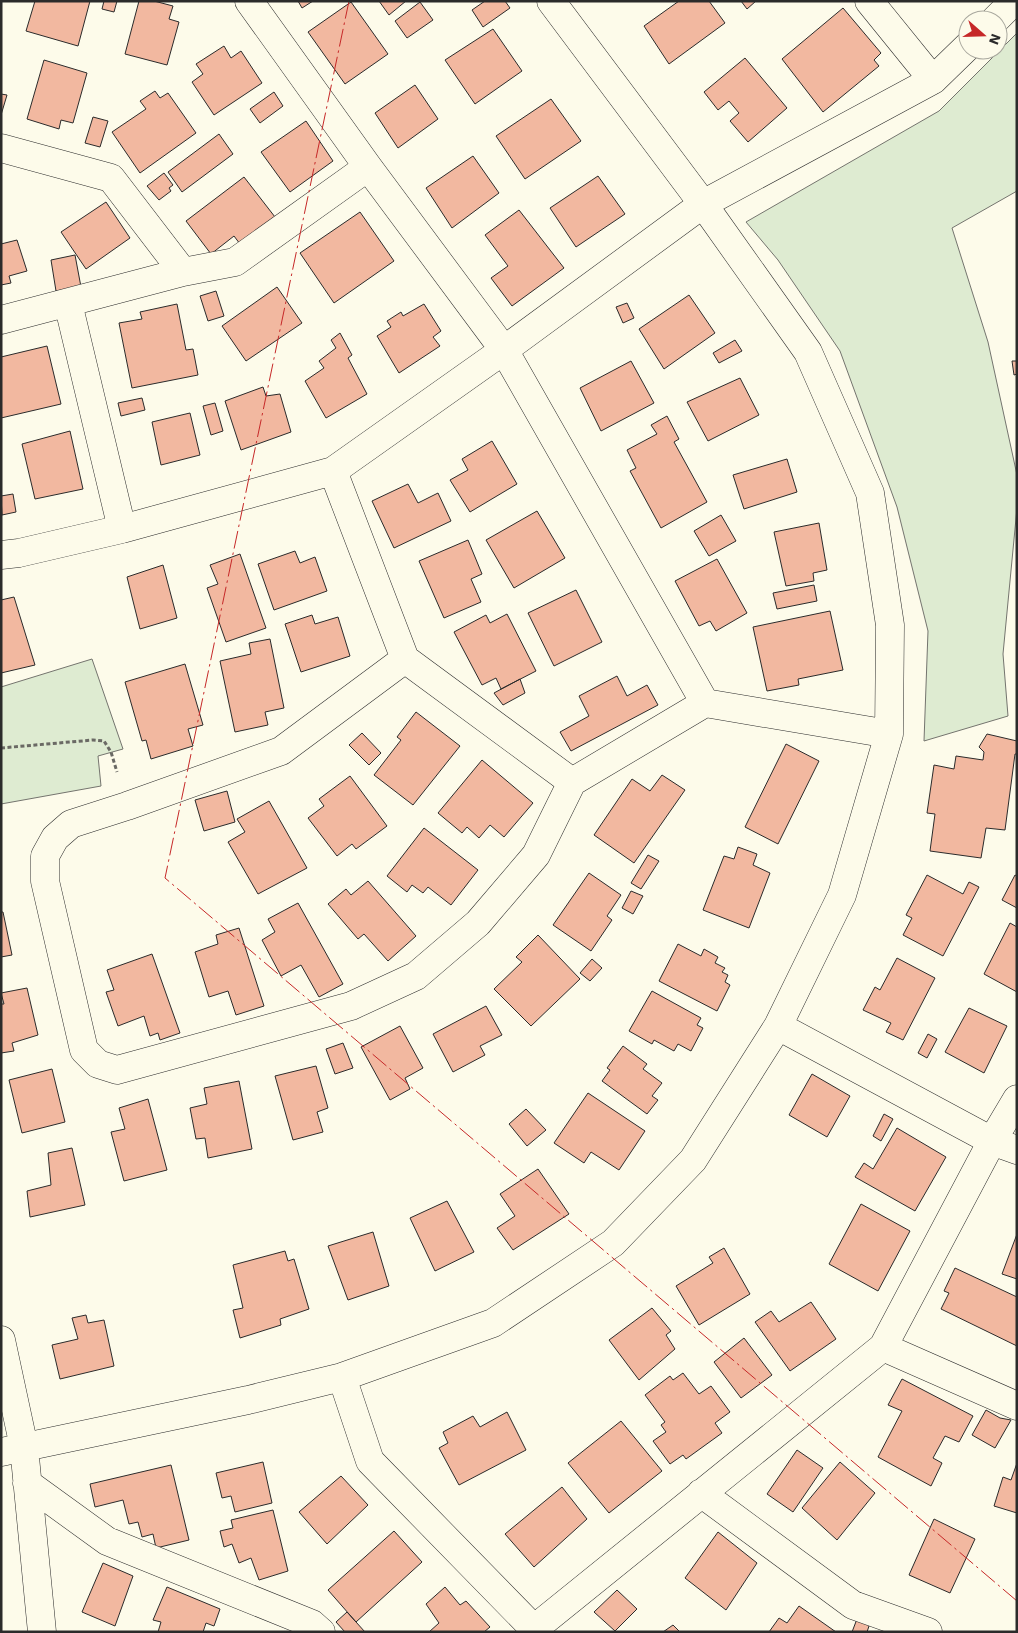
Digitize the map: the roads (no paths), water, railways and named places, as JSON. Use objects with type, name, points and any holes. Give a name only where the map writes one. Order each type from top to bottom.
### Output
[{"type":"street","points":[[249,1],[368,167],[504,350],[705,703]]},
{"type":"street","points":[[13,1449],[248,1400],[342,1377],[493,1323],[612,1244],[693,1160],[778,1026],[842,895],[889,734],[890,625],[870,494],[808,352],[702,204],[551,1]]},
{"type":"street","points":[[869,1],[933,80]]},
{"type":"street","points":[[1005,10],[1014,1]]},
{"type":"street","points":[[1,555],[20,553],[122,529],[333,471],[504,350],[702,204],[933,80],[958,56]]},
{"type":"street","points":[[1,148],[112,178],[183,272]]},
{"type":"street","points":[[1,320],[183,272],[235,262],[368,167]]},
{"type":"street","points":[[68,303],[122,529]]},
{"type":"street","points":[[333,471],[405,659],[572,782]]},
{"type":"street","points":[[405,659],[282,751],[71,824],[55,838],[45,856],[45,881],[84,1050],[98,1064],[117,1070],[351,1006],[416,976],[478,923],[536,855],[572,782],[705,703],[889,734]]},
{"type":"street","points":[[778,1026],[1004,1146]]},
{"type":"street","points":[[342,1377],[370,1461],[536,1630],[701,1493],[883,1347],[1004,1146],[1017,1099]]},
{"type":"street","points":[[1,1340],[13,1449],[27,1483],[42,1632]]},
{"type":"street","points":[[883,1347],[1017,1406]]},
{"type":"street","points":[[27,1483],[107,1541],[312,1624],[321,1632]]},
{"type":"street","points":[[701,1493],[853,1605],[928,1632]]}]
